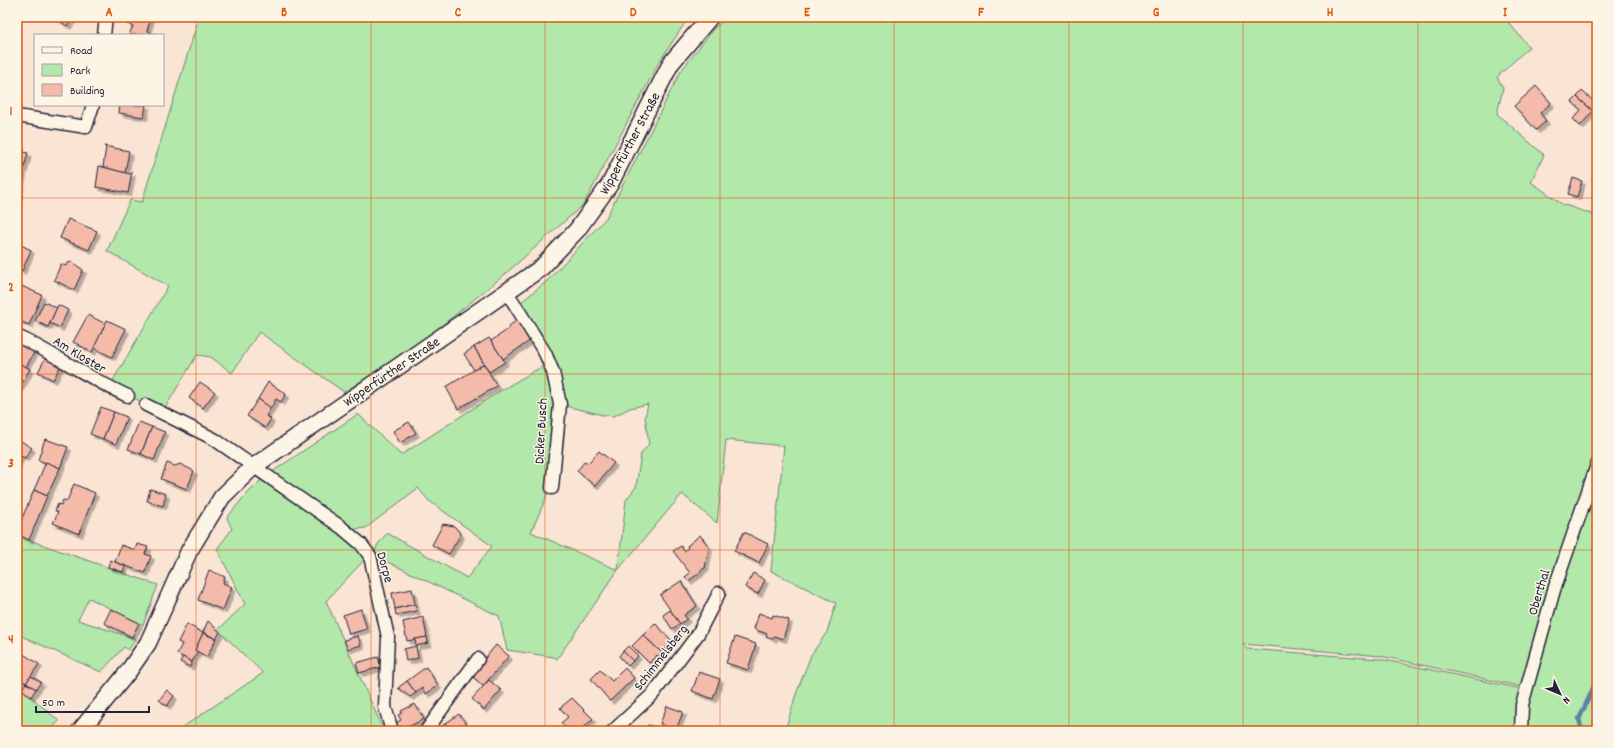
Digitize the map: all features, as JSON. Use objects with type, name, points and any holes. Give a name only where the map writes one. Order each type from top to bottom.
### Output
[{"type":"main road","name":"Wipperfürther Straße","points":[[80,731],[128,672],[148,643],[188,551],[206,520],[222,497],[253,467],[541,268],[577,230],[610,184],[671,63],[710,17]]},
{"type":"street","points":[[104,34],[106,17]]},
{"type":"street","points":[[17,116],[86,127],[93,106]]},
{"type":"street","name":"Dicker Busch","points":[[507,292],[545,353],[553,372],[560,404],[552,488]]},
{"type":"street","name":"Am Kloster","points":[[17,336],[38,346],[100,383],[128,396]]},
{"type":"street","points":[[146,405],[214,439],[253,467]]},
{"type":"street","name":"Oberthal","points":[[1521,731],[1522,705],[1554,590],[1597,465]]},
{"type":"street","name":"Dorpe","points":[[253,467],[341,526],[358,539],[370,556],[388,637],[385,707],[392,731]]},
{"type":"street","name":"Schimmelsberg","points":[[613,731],[653,694],[698,634],[719,593]]},
{"type":"street","points":[[426,731],[478,659]]},
{"type":"green space","points":[[199,17],[689,17],[659,62],[584,204],[503,276],[414,348],[344,392],[259,332],[232,373],[211,357],[197,355],[163,411],[131,397],[111,384],[168,286],[107,251],[130,200],[142,202]]},
{"type":"green space","points":[[729,17],[1504,17],[1529,47],[1497,77],[1503,88],[1497,114],[1544,155],[1531,182],[1562,204],[1597,216],[1597,458],[1522,687],[1381,656],[1243,644],[1247,649],[1380,659],[1522,689],[1520,731],[785,731],[796,694],[811,655],[827,632],[836,603],[771,571],[784,446],[726,440],[717,523],[682,494],[618,570],[626,500],[636,487],[641,454],[649,444],[645,417],[648,404],[630,408],[614,416],[603,415],[561,405],[552,361],[520,303],[547,281],[606,218],[681,71],[714,28]]},
{"type":"green space","points":[[548,363],[557,402],[546,498],[531,532],[618,570],[557,659],[554,657],[507,650],[499,616],[373,555],[378,544],[387,533],[467,578],[492,546],[428,500],[418,488],[366,528],[355,529],[269,474],[358,414],[401,455],[500,391]]},
{"type":"green space","points":[[262,479],[338,527],[366,558],[326,601],[384,731],[177,731],[263,673],[218,630],[245,604],[217,549],[232,529],[227,518],[243,498]]},
{"type":"green space","points":[[1597,486],[1597,731],[1524,731],[1526,689]]},
{"type":"green space","points":[[17,534],[29,540],[158,585],[143,625],[89,598],[78,620],[136,639],[128,650],[124,647],[101,672],[17,634]]},
{"type":"green space","points":[[17,685],[59,721],[50,731],[17,731]]},
{"type":"building","points":[[54,17],[74,17],[67,26]]},
{"type":"building","points":[[130,17],[151,18],[147,31],[154,34],[129,34],[133,26],[127,24]]},
{"type":"building","points":[[1536,86],[1551,103],[1540,113],[1546,121],[1536,130],[1514,106]]},
{"type":"building","points":[[1582,91],[1592,100],[1597,94],[1597,107],[1593,111],[1577,97]]},
{"type":"building","points":[[1577,97],[1593,111],[1580,126],[1573,119],[1581,110],[1572,102]]},
{"type":"building","points":[[120,106],[146,106],[144,117],[119,113]]},
{"type":"building","points":[[17,144],[21,145],[19,151],[28,153],[23,171],[17,170]]},
{"type":"building","points":[[104,146],[129,151],[125,173],[103,167],[106,147]]},
{"type":"building","points":[[99,166],[130,174],[132,172],[128,193],[96,187]]},
{"type":"building","points":[[17,170],[23,171],[18,198],[17,198]]},
{"type":"building","points":[[1573,178],[1582,181],[1577,197],[1568,194]]},
{"type":"building","points":[[68,219],[97,231],[89,250],[60,238]]},
{"type":"building","points":[[17,243],[31,250],[22,271],[17,268]]},
{"type":"building","points":[[72,262],[83,270],[74,290],[54,280],[61,264],[66,266],[68,263]]},
{"type":"building","points":[[19,285],[42,295],[29,325],[17,320],[17,290]]},
{"type":"building","points":[[44,302],[57,308],[48,327],[35,321]]},
{"type":"building","points":[[58,305],[68,310],[60,328],[50,323]]},
{"type":"building","points":[[88,315],[106,324],[92,352],[73,342]]},
{"type":"building","points":[[520,318],[534,338],[503,359],[491,341],[510,328],[509,326]]},
{"type":"building","points":[[107,320],[126,329],[112,357],[94,348]]},
{"type":"building","points":[[489,338],[505,362],[489,372],[474,347]]},
{"type":"building","points":[[17,341],[35,351],[26,367],[17,362]]},
{"type":"building","points":[[474,347],[484,364],[474,370],[464,354]]},
{"type":"building","points":[[46,357],[61,365],[53,380],[38,372]]},
{"type":"building","points":[[17,362],[30,369],[17,392]]},
{"type":"building","points":[[484,364],[497,386],[458,409],[446,387]]},
{"type":"building","points":[[200,382],[215,392],[203,408],[189,398]]},
{"type":"building","points":[[268,382],[286,394],[281,402],[276,399],[271,408],[258,399]]},
{"type":"building","points":[[258,399],[271,408],[266,416],[271,419],[265,428],[247,416]]},
{"type":"building","points":[[101,407],[114,412],[103,439],[90,434]]},
{"type":"building","points":[[114,412],[127,417],[116,444],[103,439]]},
{"type":"building","points":[[139,422],[152,427],[141,454],[128,449]]},
{"type":"building","points":[[409,422],[416,433],[400,443],[393,431]]},
{"type":"building","points":[[152,427],[165,432],[154,460],[141,454]]},
{"type":"building","points":[[45,439],[68,447],[60,468],[38,460]]},
{"type":"building","points":[[21,441],[32,448],[25,458],[21,456],[17,464],[17,447]]},
{"type":"building","points":[[599,451],[614,463],[595,486],[577,471],[585,461],[588,463]]},
{"type":"building","points":[[46,462],[60,468],[47,496],[34,490]]},
{"type":"building","points":[[167,463],[175,466],[180,464],[194,471],[187,489],[161,479]]},
{"type":"building","points":[[74,484],[95,493],[79,534],[53,523],[58,512],[55,511],[58,504],[61,505],[63,500],[67,501]]},
{"type":"building","points":[[150,489],[166,494],[163,506],[147,501]]},
{"type":"building","points":[[34,490],[47,496],[29,540],[17,534],[17,530]]},
{"type":"building","points":[[443,524],[454,526],[461,534],[449,554],[432,545]]},
{"type":"building","points":[[744,532],[768,544],[759,563],[734,551]]},
{"type":"building","points":[[700,535],[709,547],[705,568],[688,581],[685,577],[690,573],[673,551],[681,546],[684,551],[688,548],[687,546]]},
{"type":"building","points":[[137,544],[148,547],[145,554],[151,556],[145,573],[115,562],[121,545],[135,550]]},
{"type":"building","points":[[110,560],[125,566],[123,572],[108,567]]},
{"type":"building","points":[[209,570],[225,577],[223,583],[232,587],[223,610],[198,600]]},
{"type":"building","points":[[753,573],[765,580],[758,594],[745,587]]},
{"type":"building","points":[[681,581],[697,606],[684,615],[687,619],[680,624],[660,595]]},
{"type":"building","points":[[412,589],[415,604],[395,609],[392,593]]},
{"type":"building","points":[[415,604],[417,611],[396,615],[395,609]]},
{"type":"building","points":[[111,609],[139,623],[132,637],[104,623]]},
{"type":"building","points":[[361,609],[367,629],[349,634],[343,615]]},
{"type":"building","points":[[670,610],[680,624],[672,629],[663,615]]},
{"type":"building","points":[[759,613],[772,618],[773,615],[789,620],[783,639],[774,636],[773,639],[766,636],[767,634],[754,629]]},
{"type":"building","points":[[423,617],[427,637],[407,641],[403,622]]},
{"type":"building","points":[[208,621],[220,632],[216,639],[203,632]]},
{"type":"building","points":[[655,623],[672,641],[662,653],[643,635]]},
{"type":"building","points":[[187,624],[203,633],[195,650],[198,651],[192,662],[177,654],[182,644],[178,642]]},
{"type":"building","points":[[203,633],[216,639],[207,657],[195,650]]},
{"type":"building","points":[[643,635],[662,653],[659,657],[657,655],[649,663],[632,646]]},
{"type":"building","points":[[358,636],[361,645],[348,649],[344,640]]},
{"type":"building","points":[[427,637],[428,643],[416,646],[415,639]]},
{"type":"building","points":[[735,637],[756,644],[748,670],[726,663]]},
{"type":"building","points":[[496,645],[509,656],[483,686],[471,675]]},
{"type":"building","points":[[416,646],[418,658],[406,661],[404,649]]},
{"type":"building","points":[[628,646],[638,656],[633,661],[623,651]]},
{"type":"building","points":[[17,650],[39,664],[26,683],[17,677]]},
{"type":"building","points":[[623,651],[633,661],[628,666],[619,656]]},
{"type":"building","points":[[183,657],[192,662],[190,667],[180,662]]},
{"type":"building","points":[[378,657],[381,667],[359,673],[356,663]]},
{"type":"building","points":[[426,667],[438,685],[426,694],[422,688],[416,693],[407,681]]},
{"type":"building","points":[[625,668],[634,678],[610,701],[591,679],[600,670],[612,681]]},
{"type":"building","points":[[699,672],[720,679],[713,699],[692,691]]},
{"type":"building","points":[[31,676],[41,682],[36,689],[26,683]]},
{"type":"building","points":[[489,680],[501,690],[484,710],[472,699]]},
{"type":"building","points":[[407,681],[416,693],[410,697],[398,688]]},
{"type":"building","points":[[26,683],[36,689],[31,697],[22,689]]},
{"type":"building","points":[[167,690],[174,696],[167,706],[159,700]]},
{"type":"building","points":[[572,698],[593,719],[579,731],[569,731],[561,723],[568,717],[560,708]]},
{"type":"building","points":[[415,704],[424,719],[400,731],[396,723],[401,720],[398,715],[402,713],[401,711]]},
{"type":"building","points":[[667,706],[683,712],[676,730],[660,724]]},
{"type":"building","points":[[459,714],[467,725],[458,731],[441,731],[439,728]]},
{"type":"building","points":[[648,725],[663,729],[662,731],[647,731]]},
{"type":"waterway","points":[[1582,731],[1579,719],[1597,680]]}]
